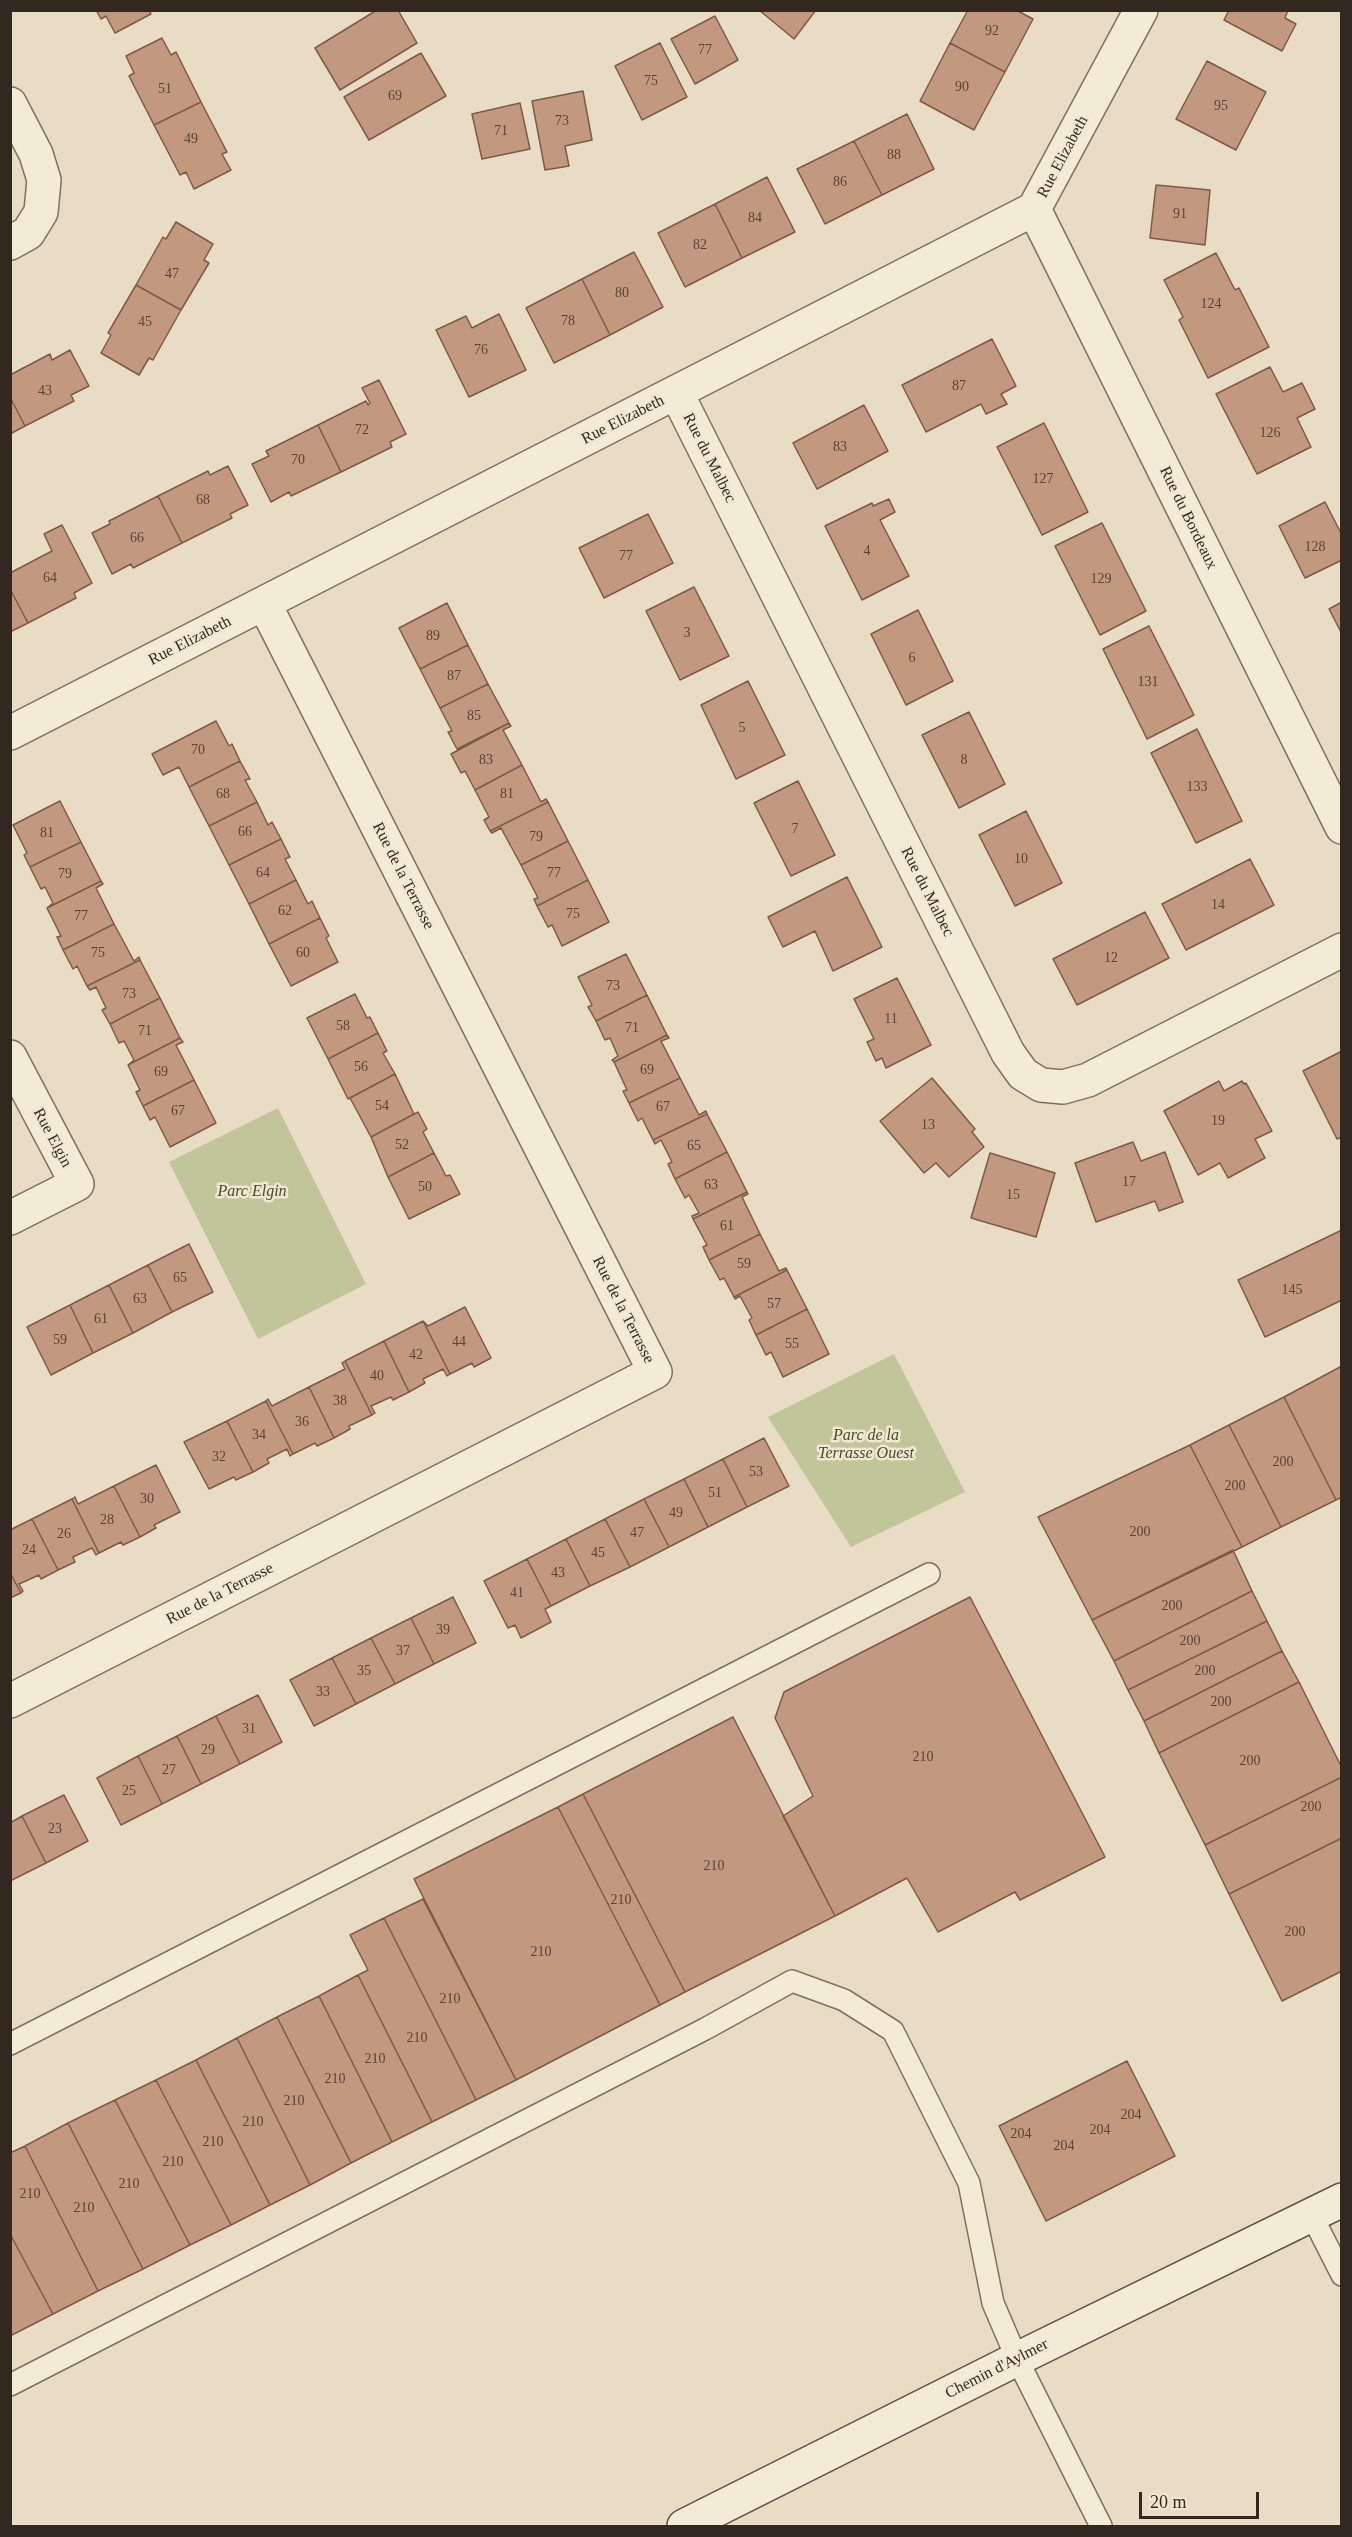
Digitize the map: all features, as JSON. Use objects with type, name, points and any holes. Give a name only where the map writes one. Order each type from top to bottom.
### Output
[{"type":"street","name":"Rue Elizabeth","points":[[10,733],[1034,209],[1141,10]]},
{"type":"street","points":[[10,104],[36,154],[44,180],[41,212],[28,233],[10,243]]},
{"type":"street","name":"Rue du Bordeaux","points":[[1034,209],[1341,827]]},
{"type":"street","name":"Rue du Malbec","points":[[676,392],[1008,1053],[1023,1074],[1041,1085],[1063,1087],[1088,1080],[1341,950]]},
{"type":"street","name":"Rue de la Terrasse","points":[[10,1701],[655,1372],[264,603]]},
{"type":"street","name":"Rue Elgin","points":[[10,1058],[76,1184],[10,1218]]},
{"type":"street","name":"Chemin d'Aylmer","points":[[684,2526],[1341,2200]]},
{"type":"lane","points":[[10,2044],[929,1574]]},
{"type":"lane","points":[[10,2385],[695,2034],[792,1981],[844,2001],[893,2031],[969,2183],[993,2304],[1017,2359],[1101,2526]]},
{"type":"lane","points":[[1311,2214],[1341,2275]]},
{"type":"green space","name":"Parc Elgin","points":[[278,1108],[366,1284],[258,1339],[169,1162]]},
{"type":"green space","name":"Parc de la Terrasse Ouest","points":[[894,1354],[965,1492],[851,1547],[768,1417]]},
{"type":"building","points":[[96,10],[149,10],[151,14],[115,33],[106,16],[101,19]]},
{"type":"building","points":[[377,10],[398,10],[417,43],[340,90],[315,48]]},
{"type":"building","points":[[759,10],[816,10],[794,39]]},
{"type":"building","points":[[968,10],[1016,10],[1033,19],[1005,72],[950,43]]},
{"type":"building","points":[[1229,10],[1288,10],[1285,18],[1296,24],[1282,51],[1224,20]]},
{"type":"building","points":[[715,16],[738,60],[695,84],[671,39]]},
{"type":"building","points":[[162,38],[171,55],[176,52],[201,102],[154,125],[129,76],[134,73],[126,56]]},
{"type":"building","points":[[660,43],[687,97],[642,120],[615,66]]},
{"type":"building","points":[[950,43],[1005,72],[974,130],[920,101]]},
{"type":"building","points":[[421,53],[446,96],[369,140],[344,97]]},
{"type":"building","points":[[1207,61],[1266,92],[1236,150],[1176,119]]},
{"type":"building","points":[[583,91],[592,140],[565,146],[569,166],[545,170],[532,101]]},
{"type":"building","points":[[201,102],[227,152],[222,154],[231,170],[194,189],[186,172],[180,175],[154,125]]},
{"type":"building","points":[[520,103],[530,149],[482,159],[472,114]]},
{"type":"building","points":[[907,114],[934,169],[882,195],[854,141]]},
{"type":"building","points":[[854,141],[882,195],[825,224],[797,169]]},
{"type":"building","points":[[767,177],[795,232],[742,258],[715,204]]},
{"type":"building","points":[[1156,185],[1210,190],[1205,245],[1150,238]]},
{"type":"building","points":[[715,204],[742,258],[685,287],[658,233]]},
{"type":"building","points":[[176,222],[213,244],[204,260],[209,263],[181,310],[136,285],[163,237],[166,239]]},
{"type":"building","points":[[634,252],[663,307],[610,335],[582,279]]},
{"type":"building","points":[[1216,253],[1235,290],[1239,288],[1269,347],[1208,378],[1179,320],[1183,317],[1164,280]]},
{"type":"building","points":[[582,279],[610,335],[554,363],[526,308]]},
{"type":"building","points":[[136,285],[181,310],[153,360],[149,358],[139,375],[101,353],[111,335],[108,333]]},
{"type":"building","points":[[499,314],[526,370],[469,397],[436,330],[466,316],[472,328]]},
{"type":"building","points":[[992,339],[1016,386],[1001,394],[1007,404],[986,414],[981,404],[926,432],[902,385]]},
{"type":"building","points":[[70,350],[89,386],[71,395],[74,401],[25,426],[10,397],[10,375],[50,354],[52,360]]},
{"type":"building","points":[[1270,367],[1283,392],[1302,383],[1315,409],[1297,418],[1311,447],[1257,474],[1216,394]]},
{"type":"building","points":[[379,380],[406,434],[390,442],[392,447],[341,472],[318,425],[366,401],[368,405],[370,403],[362,388]]},
{"type":"building","points":[[10,397],[25,426],[10,434]]},
{"type":"building","points":[[864,405],[888,451],[817,489],[793,443]]},
{"type":"building","points":[[1044,423],[1088,512],[1042,535],[997,447]]},
{"type":"building","points":[[318,425],[341,472],[291,496],[289,492],[271,502],[252,464],[269,456],[266,451]]},
{"type":"building","points":[[228,466],[248,505],[230,514],[232,518],[182,543],[158,496],[208,471],[210,475]]},
{"type":"building","points":[[158,496],[182,543],[133,568],[131,564],[112,574],[92,533],[110,524],[109,521]]},
{"type":"building","points":[[889,499],[895,512],[880,520],[909,576],[862,600],[825,526],[872,503],[873,506]]},
{"type":"building","points":[[1325,502],[1342,535],[1342,560],[1305,578],[1279,526]]},
{"type":"building","points":[[648,514],[673,563],[604,598],[579,548]]},
{"type":"building","points":[[1102,523],[1146,611],[1100,635],[1055,546]]},
{"type":"building","points":[[62,525],[92,583],[74,593],[76,598],[28,623],[10,589],[10,573],[52,551],[44,534]]},
{"type":"building","points":[[694,587],[729,656],[680,680],[646,611]]},
{"type":"building","points":[[10,589],[28,623],[10,632]]},
{"type":"building","points":[[1342,602],[1342,634],[1329,609]]},
{"type":"building","points":[[447,603],[468,645],[420,669],[399,628]]},
{"type":"building","points":[[918,610],[953,681],[906,705],[871,634]]},
{"type":"building","points":[[1149,626],[1194,715],[1147,739],[1103,649]]},
{"type":"building","points":[[468,645],[488,684],[440,708],[420,669]]},
{"type":"building","points":[[748,681],[785,755],[736,779],[701,705]]},
{"type":"building","points":[[488,684],[509,723],[457,749],[448,732],[452,731],[440,708]]},
{"type":"building","points":[[969,712],[1005,784],[959,808],[922,735]]},
{"type":"building","points":[[216,721],[229,746],[232,744],[240,761],[189,787],[179,767],[163,775],[152,754]]},
{"type":"building","points":[[509,723],[511,726],[503,730],[522,765],[475,790],[465,771],[461,773],[451,754]]},
{"type":"building","points":[[1197,729],[1242,821],[1196,843],[1151,753]]},
{"type":"building","points":[[240,761],[250,779],[245,780],[257,802],[209,826],[189,787]]},
{"type":"building","points":[[522,765],[541,802],[546,799],[548,802],[490,831],[484,820],[489,817],[475,790]]},
{"type":"building","points":[[798,781],[835,855],[791,876],[754,803]]},
{"type":"building","points":[[60,801],[81,842],[30,867],[24,855],[27,853],[13,825]]},
{"type":"building","points":[[257,802],[268,825],[272,822],[281,839],[229,865],[209,826]]},
{"type":"building","points":[[548,802],[568,841],[521,865],[501,828],[492,833],[490,831]]},
{"type":"building","points":[[1026,811],[1062,883],[1015,906],[979,835]]},
{"type":"building","points":[[281,839],[290,857],[285,859],[296,880],[249,904],[229,865]]},
{"type":"building","points":[[568,841],[588,880],[537,906],[534,899],[538,898],[521,865]]},
{"type":"building","points":[[81,842],[101,881],[47,908],[53,903],[45,887],[41,889],[30,867]]},
{"type":"building","points":[[1250,859],[1274,905],[1186,950],[1162,904]]},
{"type":"building","points":[[847,877],[882,947],[833,971],[815,931],[783,947],[768,917]]},
{"type":"building","points":[[296,880],[308,904],[312,901],[320,918],[269,944],[249,904]]},
{"type":"building","points":[[588,880],[609,922],[562,946],[552,925],[548,927],[537,906]]},
{"type":"building","points":[[101,881],[103,884],[96,888],[114,924],[63,950],[57,937],[61,936],[47,908]]},
{"type":"building","points":[[1145,912],[1169,958],[1077,1005],[1053,959]]},
{"type":"building","points":[[320,918],[329,936],[326,938],[338,962],[291,986],[269,944]]},
{"type":"building","points":[[114,924],[134,961],[139,957],[140,960],[87,986],[77,966],[73,969],[63,950]]},
{"type":"building","points":[[626,954],[647,995],[596,1021],[588,1007],[592,1005],[578,977]]},
{"type":"building","points":[[140,960],[160,998],[110,1024],[102,1010],[106,1008],[96,987],[90,990],[87,986]]},
{"type":"building","points":[[897,978],[931,1045],[886,1068],[882,1058],[876,1061],[867,1042],[874,1039],[854,999]]},
{"type":"building","points":[[355,994],[367,1018],[370,1017],[378,1033],[328,1059],[307,1018]]},
{"type":"building","points":[[647,995],[667,1035],[614,1062],[612,1060],[618,1056],[610,1038],[605,1040],[596,1021]]},
{"type":"building","points":[[160,998],[180,1038],[128,1065],[134,1060],[124,1041],[119,1043],[110,1024]]},
{"type":"building","points":[[378,1033],[387,1051],[383,1053],[395,1074],[348,1099],[328,1059]]},
{"type":"building","points":[[667,1035],[669,1038],[661,1041],[680,1078],[629,1103],[623,1091],[627,1090],[614,1062]]},
{"type":"building","points":[[180,1038],[183,1042],[176,1045],[194,1080],[143,1106],[136,1092],[140,1090],[128,1065]]},
{"type":"building","points":[[1342,1051],[1342,1137],[1337,1139],[1303,1071]]},
{"type":"building","points":[[395,1074],[414,1114],[371,1137],[350,1098]]},
{"type":"building","points":[[680,1078],[699,1115],[706,1111],[707,1114],[653,1140],[642,1118],[638,1121],[629,1103]]},
{"type":"building","points":[[932,1078],[975,1129],[972,1132],[984,1147],[949,1177],[936,1163],[924,1173],[880,1121]]},
{"type":"building","points":[[194,1080],[216,1123],[170,1147],[155,1117],[150,1120],[143,1106]]},
{"type":"building","points":[[1219,1081],[1224,1091],[1242,1081],[1246,1083],[1272,1131],[1255,1139],[1265,1158],[1228,1178],[1220,1163],[1198,1175],[1164,1111]]},
{"type":"building","points":[[418,1112],[427,1129],[423,1132],[434,1153],[388,1177],[371,1137]]},
{"type":"building","points":[[707,1114],[727,1152],[675,1179],[668,1164],[672,1162],[661,1140],[655,1144],[653,1140]]},
{"type":"building","points":[[1133,1142],[1141,1161],[1165,1152],[1183,1202],[1159,1211],[1155,1201],[1096,1222],[1075,1163]]},
{"type":"building","points":[[727,1152],[747,1192],[693,1219],[692,1216],[699,1213],[689,1195],[685,1198],[675,1179]]},
{"type":"building","points":[[434,1153],[446,1176],[450,1175],[460,1194],[409,1219],[388,1177]]},
{"type":"building","points":[[990,1153],[1055,1173],[1036,1237],[971,1218]]},
{"type":"building","points":[[747,1192],[748,1194],[742,1197],[760,1234],[709,1260],[703,1247],[707,1245],[693,1219]]},
{"type":"building","points":[[1342,1230],[1342,1300],[1265,1337],[1238,1280]]},
{"type":"building","points":[[760,1234],[779,1271],[786,1268],[787,1270],[734,1297],[724,1278],[720,1280],[709,1260]]},
{"type":"building","points":[[189,1244],[213,1292],[172,1312],[148,1265]]},
{"type":"building","points":[[148,1265],[172,1312],[133,1333],[109,1285]]},
{"type":"building","points":[[787,1270],[807,1309],[756,1335],[749,1320],[752,1318],[740,1296],[735,1299],[734,1297]]},
{"type":"building","points":[[109,1285],[133,1333],[93,1353],[70,1305]]},
{"type":"building","points":[[70,1305],[93,1353],[51,1375],[27,1327]]},
{"type":"building","points":[[465,1307],[491,1358],[474,1367],[472,1363],[450,1374],[423,1321],[428,1326]]},
{"type":"building","points":[[807,1309],[829,1354],[783,1377],[771,1352],[766,1355],[756,1335]]},
{"type":"building","points":[[423,1321],[450,1374],[447,1376],[443,1369],[423,1379],[425,1383],[409,1392],[384,1341]]},
{"type":"building","points":[[384,1341],[409,1392],[393,1400],[391,1397],[371,1406],[375,1413],[372,1415],[345,1361]]},
{"type":"building","points":[[345,1361],[372,1415],[349,1426],[350,1429],[334,1438],[309,1387],[345,1369],[342,1363]]},
{"type":"building","points":[[1342,1366],[1342,1497],[1336,1500],[1284,1397]]},
{"type":"building","points":[[309,1387],[334,1438],[317,1446],[315,1443],[293,1454],[266,1401],[268,1399],[272,1406]]},
{"type":"building","points":[[1284,1397],[1336,1500],[1281,1527],[1229,1425]]},
{"type":"building","points":[[266,1401],[293,1454],[290,1456],[287,1449],[267,1459],[269,1463],[253,1472],[227,1421]]},
{"type":"building","points":[[227,1421],[253,1472],[236,1480],[234,1477],[209,1489],[184,1442]]},
{"type":"building","points":[[1229,1425],[1281,1527],[1242,1547],[1190,1445]]},
{"type":"building","points":[[764,1438],[789,1486],[747,1507],[723,1459]]},
{"type":"building","points":[[1190,1445],[1242,1547],[1092,1620],[1038,1517]]},
{"type":"building","points":[[723,1459],[747,1507],[708,1527],[684,1479]]},
{"type":"building","points":[[156,1465],[180,1512],[154,1525],[156,1528],[140,1537],[114,1486]]},
{"type":"building","points":[[684,1479],[708,1527],[669,1547],[644,1499]]},
{"type":"building","points":[[114,1486],[140,1537],[123,1545],[121,1542],[99,1553],[72,1499],[75,1497],[78,1504]]},
{"type":"building","points":[[72,1499],[99,1553],[96,1555],[92,1548],[73,1557],[75,1562],[58,1570],[32,1519]]},
{"type":"building","points":[[644,1499],[669,1547],[630,1567],[605,1519]]},
{"type":"building","points":[[32,1519],[58,1570],[41,1579],[39,1575],[19,1584],[23,1591],[21,1593],[10,1573],[10,1530]]},
{"type":"building","points":[[605,1519],[630,1567],[590,1586],[566,1539]]},
{"type":"building","points":[[566,1539],[590,1586],[551,1606],[527,1559]]},
{"type":"building","points":[[1233,1550],[1252,1591],[1114,1661],[1092,1620]]},
{"type":"building","points":[[527,1559],[551,1606],[545,1609],[551,1622],[521,1638],[515,1625],[508,1628],[484,1581]]},
{"type":"building","points":[[10,1573],[21,1593],[10,1598]]},
{"type":"building","points":[[1252,1591],[1267,1621],[1128,1690],[1114,1661]]},
{"type":"building","points":[[453,1597],[476,1643],[434,1664],[411,1618]]},
{"type":"building","points":[[970,1597],[1105,1857],[1020,1900],[1015,1892],[938,1932],[907,1878],[835,1916],[783,1816],[813,1796],[775,1718],[784,1692]]},
{"type":"building","points":[[411,1618],[434,1664],[395,1684],[371,1638]]},
{"type":"building","points":[[1267,1621],[1282,1651],[1144,1721],[1128,1690]]},
{"type":"building","points":[[371,1638],[395,1684],[356,1704],[332,1658]]},
{"type":"building","points":[[1282,1651],[1299,1682],[1159,1753],[1144,1721]]},
{"type":"building","points":[[332,1658],[356,1704],[314,1726],[290,1680]]},
{"type":"building","points":[[1299,1682],[1342,1768],[1342,1777],[1205,1845],[1159,1753]]},
{"type":"building","points":[[258,1695],[282,1742],[240,1764],[216,1716]]},
{"type":"building","points":[[216,1716],[240,1764],[201,1784],[177,1736]]},
{"type":"building","points":[[733,1717],[835,1916],[685,1992],[583,1794]]},
{"type":"building","points":[[177,1736],[201,1784],[162,1804],[138,1756]]},
{"type":"building","points":[[138,1756],[162,1804],[121,1825],[97,1778]]},
{"type":"building","points":[[1342,1777],[1342,1838],[1229,1894],[1205,1845]]},
{"type":"building","points":[[583,1794],[685,1992],[660,2005],[558,1807]]},
{"type":"building","points":[[64,1795],[88,1841],[46,1863],[22,1816]]},
{"type":"building","points":[[558,1807],[660,2005],[516,2080],[414,1879]]},
{"type":"building","points":[[22,1816],[46,1863],[10,1881],[10,1823]]},
{"type":"building","points":[[1342,1838],[1342,1971],[1282,2001],[1229,1894]]},
{"type":"building","points":[[423,1899],[516,2080],[476,2100],[384,1918]]},
{"type":"building","points":[[384,1918],[476,2100],[432,2122],[358,1975],[368,1970],[350,1935]]},
{"type":"building","points":[[358,1975],[432,2122],[392,2142],[319,1996]]},
{"type":"building","points":[[319,1996],[392,2142],[351,2163],[277,2017]]},
{"type":"building","points":[[277,2017],[351,2163],[310,2185],[237,2038]]},
{"type":"building","points":[[237,2038],[310,2185],[270,2205],[196,2060]]},
{"type":"building","points":[[196,2060],[270,2205],[231,2225],[156,2080]]},
{"type":"building","points":[[1127,2061],[1175,2156],[1046,2221],[999,2126]]},
{"type":"building","points":[[156,2080],[231,2225],[190,2245],[115,2100]]},
{"type":"building","points":[[115,2100],[190,2245],[143,2269],[68,2123]]},
{"type":"building","points":[[68,2123],[143,2269],[98,2291],[25,2146]]},
{"type":"building","points":[[25,2146],[98,2291],[53,2314],[10,2234],[10,2153]]},
{"type":"building","points":[[10,2234],[53,2314],[10,2336]]}]
